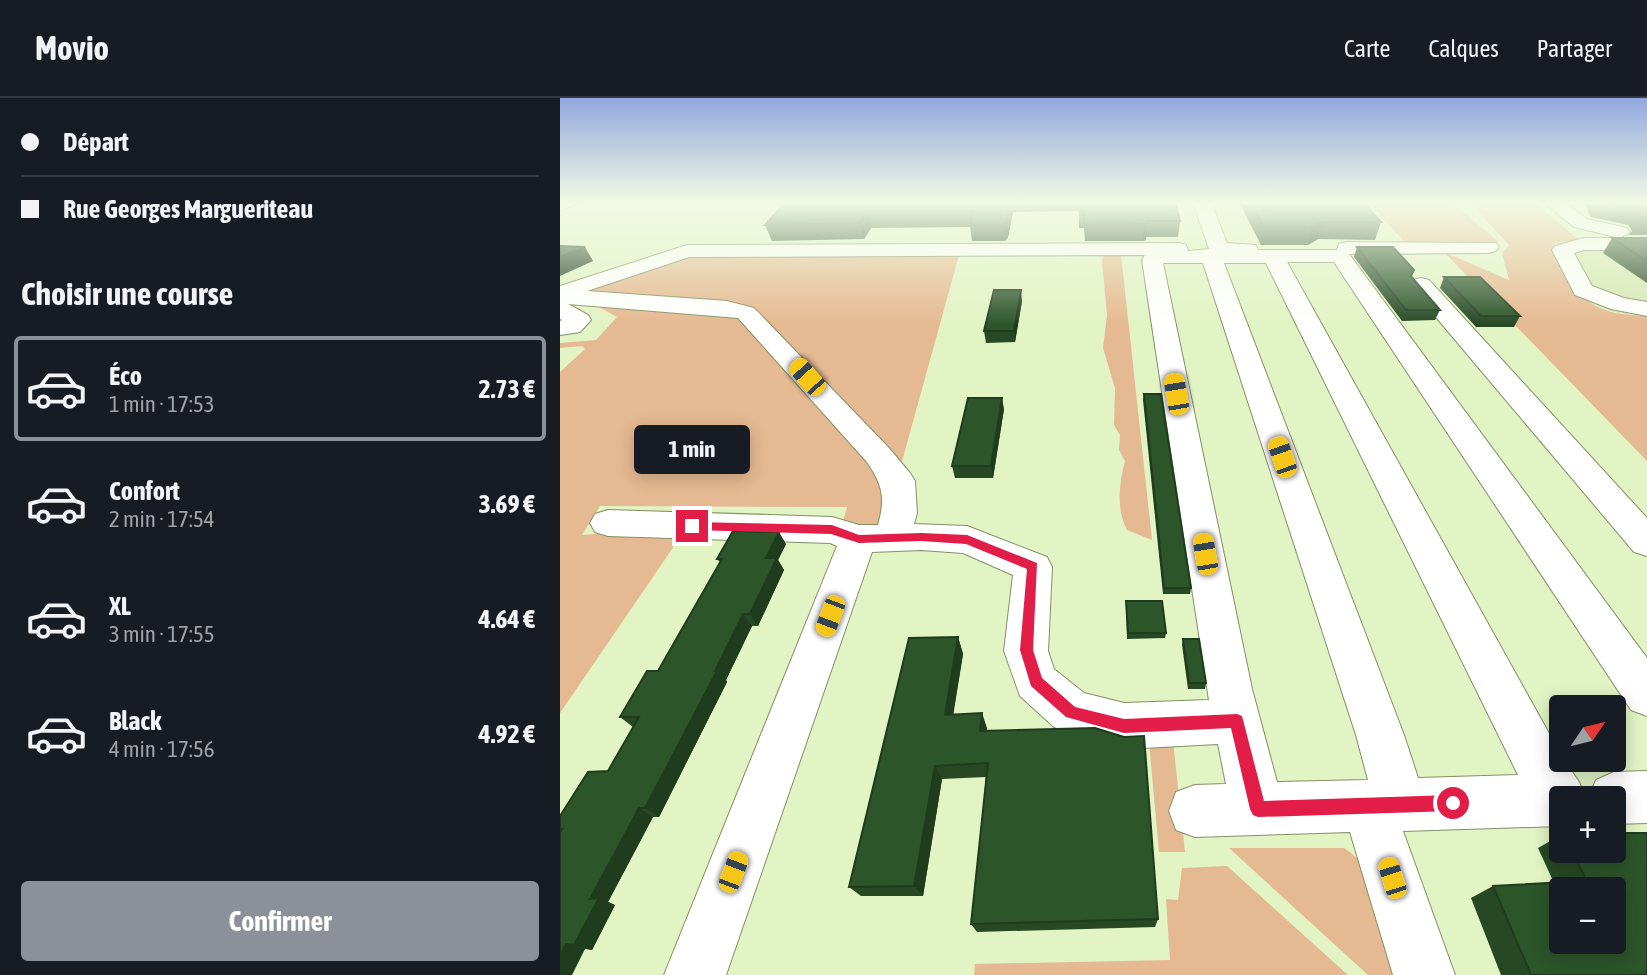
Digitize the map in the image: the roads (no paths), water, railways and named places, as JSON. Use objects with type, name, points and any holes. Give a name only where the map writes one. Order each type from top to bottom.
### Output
[{"type":"street","points":[[1213,243],[1380,735],[1384,805],[1423,975]]},
{"type":"street","points":[[1647,244],[1583,244],[1562,250],[1583,290],[1619,304],[1647,309]]},
{"type":"street","points":[[567,291],[687,251],[1215,252],[1489,247]]},
{"type":"street","points":[[1258,809],[1237,721],[1152,260],[1165,256],[1215,252],[1340,256],[1647,695]]},
{"type":"street","points":[[1273,255],[1521,733],[1552,786]]},
{"type":"street","points":[[1421,285],[1647,542]]},
{"type":"street","points":[[567,291],[727,308],[746,313],[877,454],[898,481],[899,513],[876,539],[695,975]]},
{"type":"street","points":[[560,309],[579,320],[571,327],[560,328]]},
{"type":"street","points":[[608,523],[832,530],[876,539],[921,537],[967,540],[1033,566],[1027,650],[1036,682],[1071,712],[1124,726],[1237,721]]},
{"type":"street","points":[[1626,798],[1647,797]]},
{"type":"street","points":[[1195,811],[1549,800]]}]
